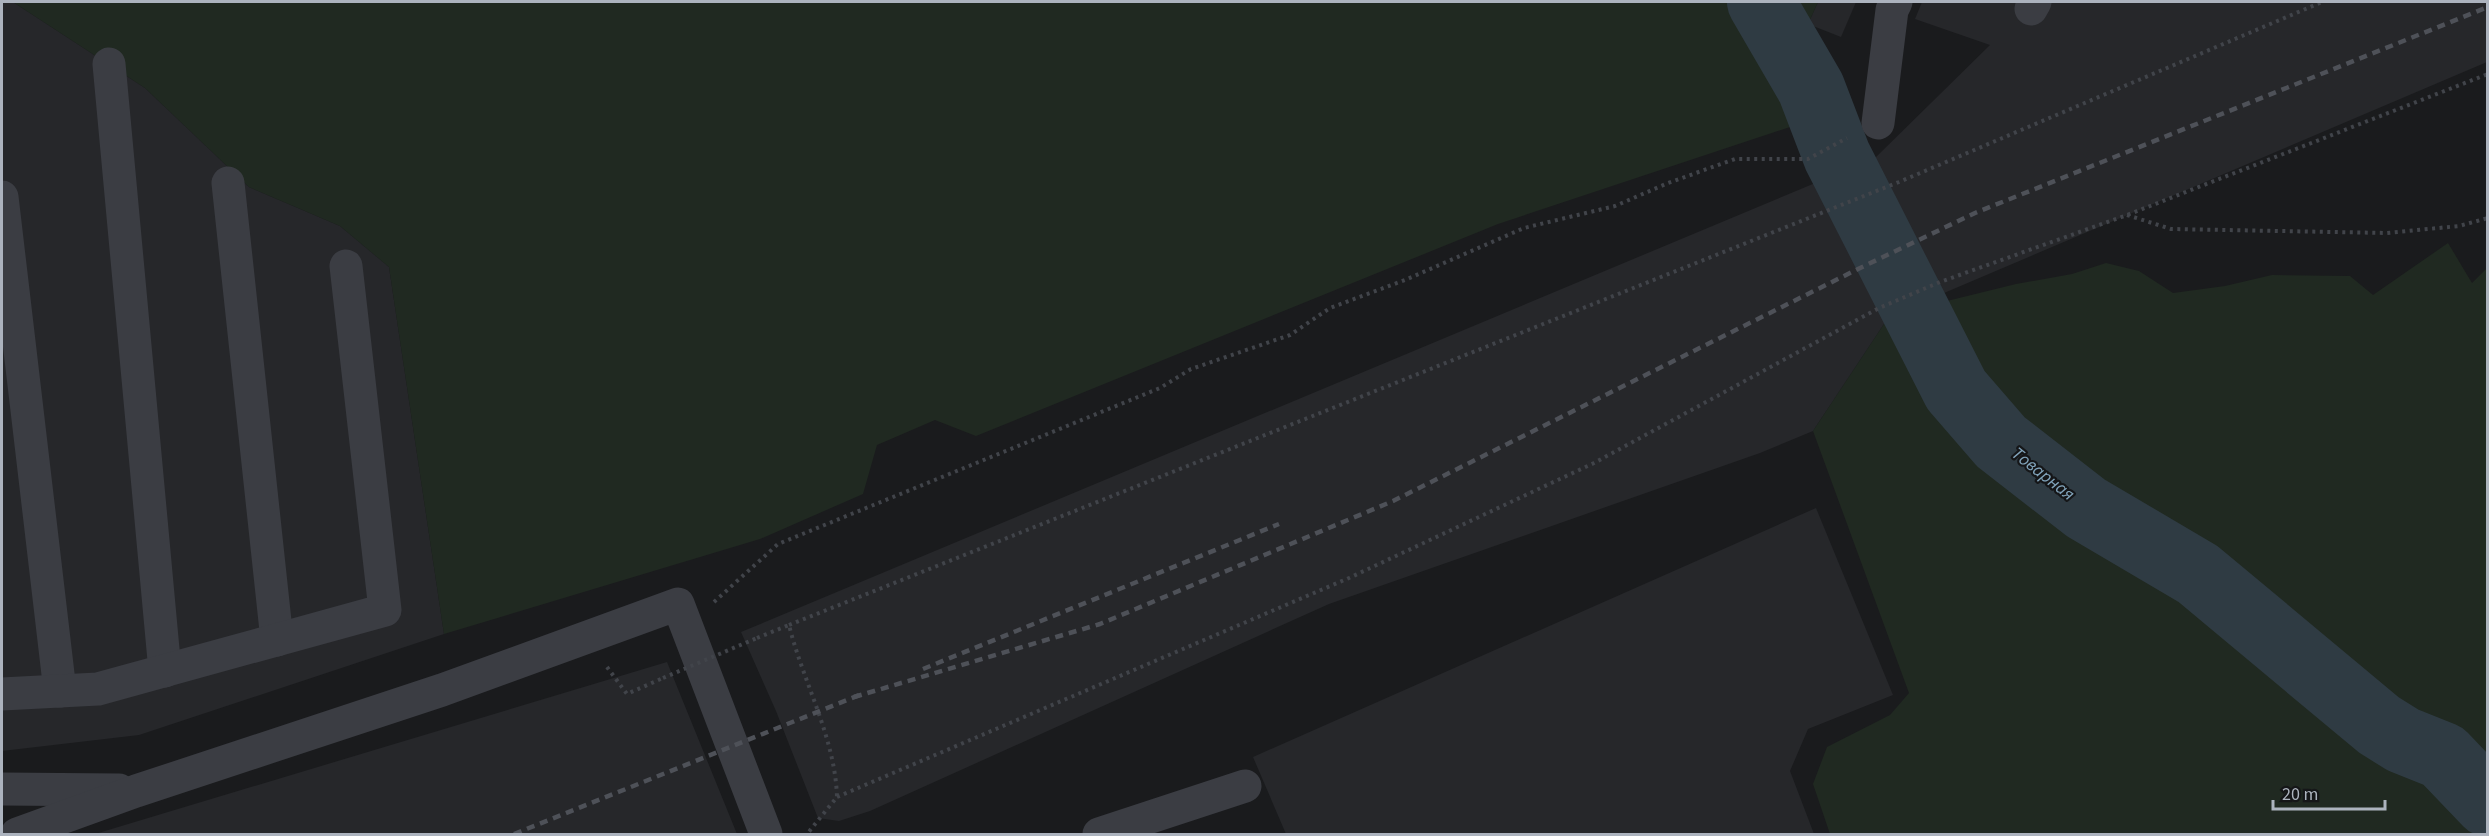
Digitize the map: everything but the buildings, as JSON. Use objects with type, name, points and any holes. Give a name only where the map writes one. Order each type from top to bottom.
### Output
[{"type":"street","points":[[1865,129],[1892,10],[1896,2]]},
{"type":"street","points":[[109,64],[165,671]]},
{"type":"street","points":[[228,183],[277,640]]},
{"type":"street","points":[[2,197],[60,691]]},
{"type":"street","points":[[2,694],[98,689],[385,610],[346,266]]},
{"type":"street","points":[[17,834],[136,791],[442,690],[678,604],[766,834]]},
{"type":"street","points":[[1099,834],[1245,786]]},
{"type":"street","points":[[2,789],[136,791]]},
{"type":"path","points":[[627,694],[789,625],[1899,182],[2322,2]]},
{"type":"path","points":[[807,834],[837,797],[1360,573],[1594,463],[1879,308],[1940,282],[2127,215],[2487,74]]},
{"type":"path","points":[[687,626],[778,544],[1160,387],[1191,369],[1290,335],[1330,308],[1405,280],[1524,228],[1615,206],[1668,183],[1735,159],[1809,159],[1865,129]]},
{"type":"path","points":[[2127,215],[2171,229],[2377,233],[2459,226],[2487,218]]},
{"type":"path","points":[[789,625],[796,654],[807,680],[836,773],[837,797]]},
{"type":"shaded area","points":[[2,2],[13,2],[145,88],[249,187],[340,226],[389,267],[444,634],[139,735],[2,751]]},
{"type":"shaded area","points":[[13,2],[1818,2],[1808,24],[1808,121],[1498,224],[976,436],[935,420],[877,445],[863,494],[760,539],[444,634],[389,267],[340,226],[249,187],[145,88]]},
{"type":"shaded area","points":[[1818,2],[1856,2],[1841,37],[1808,24]]},
{"type":"shaded area","points":[[1922,2],[2487,2],[2487,62],[1937,296],[1874,159],[1990,45],[1915,19]]},
{"type":"shaded area","points":[[1820,181],[1890,315],[1813,431],[1760,453],[1329,604],[870,811],[839,821],[818,818],[776,711],[741,632]]},
{"type":"shaded area","points":[[2448,243],[2472,283],[2487,268],[2487,834],[1830,834],[1813,784],[1827,747],[1890,715],[1909,693],[1813,431],[1890,315],[2016,284],[2072,274],[2106,263],[2139,271],[2173,293],[2225,286],[2272,275],[2350,276],[2373,295]]},
{"type":"shaded area","points":[[1816,508],[1893,695],[1808,729],[1790,771],[1814,834],[1286,834],[1253,757]]},
{"type":"shaded area","points":[[667,662],[737,834],[95,834]]},
{"type":"waterway","name":"Товарная","points":[[1761,2],[1811,88],[1837,156],[1956,390],[2001,442],[2086,508],[2198,574],[2379,725],[2403,740],[2443,756],[2488,803]]},
{"type":"railway","points":[[854,697],[1100,624],[1393,501],[1975,213],[2488,7]]},
{"type":"railway","points":[[923,669],[1279,524]]},
{"type":"railway","points":[[514,834],[862,694]]}]
